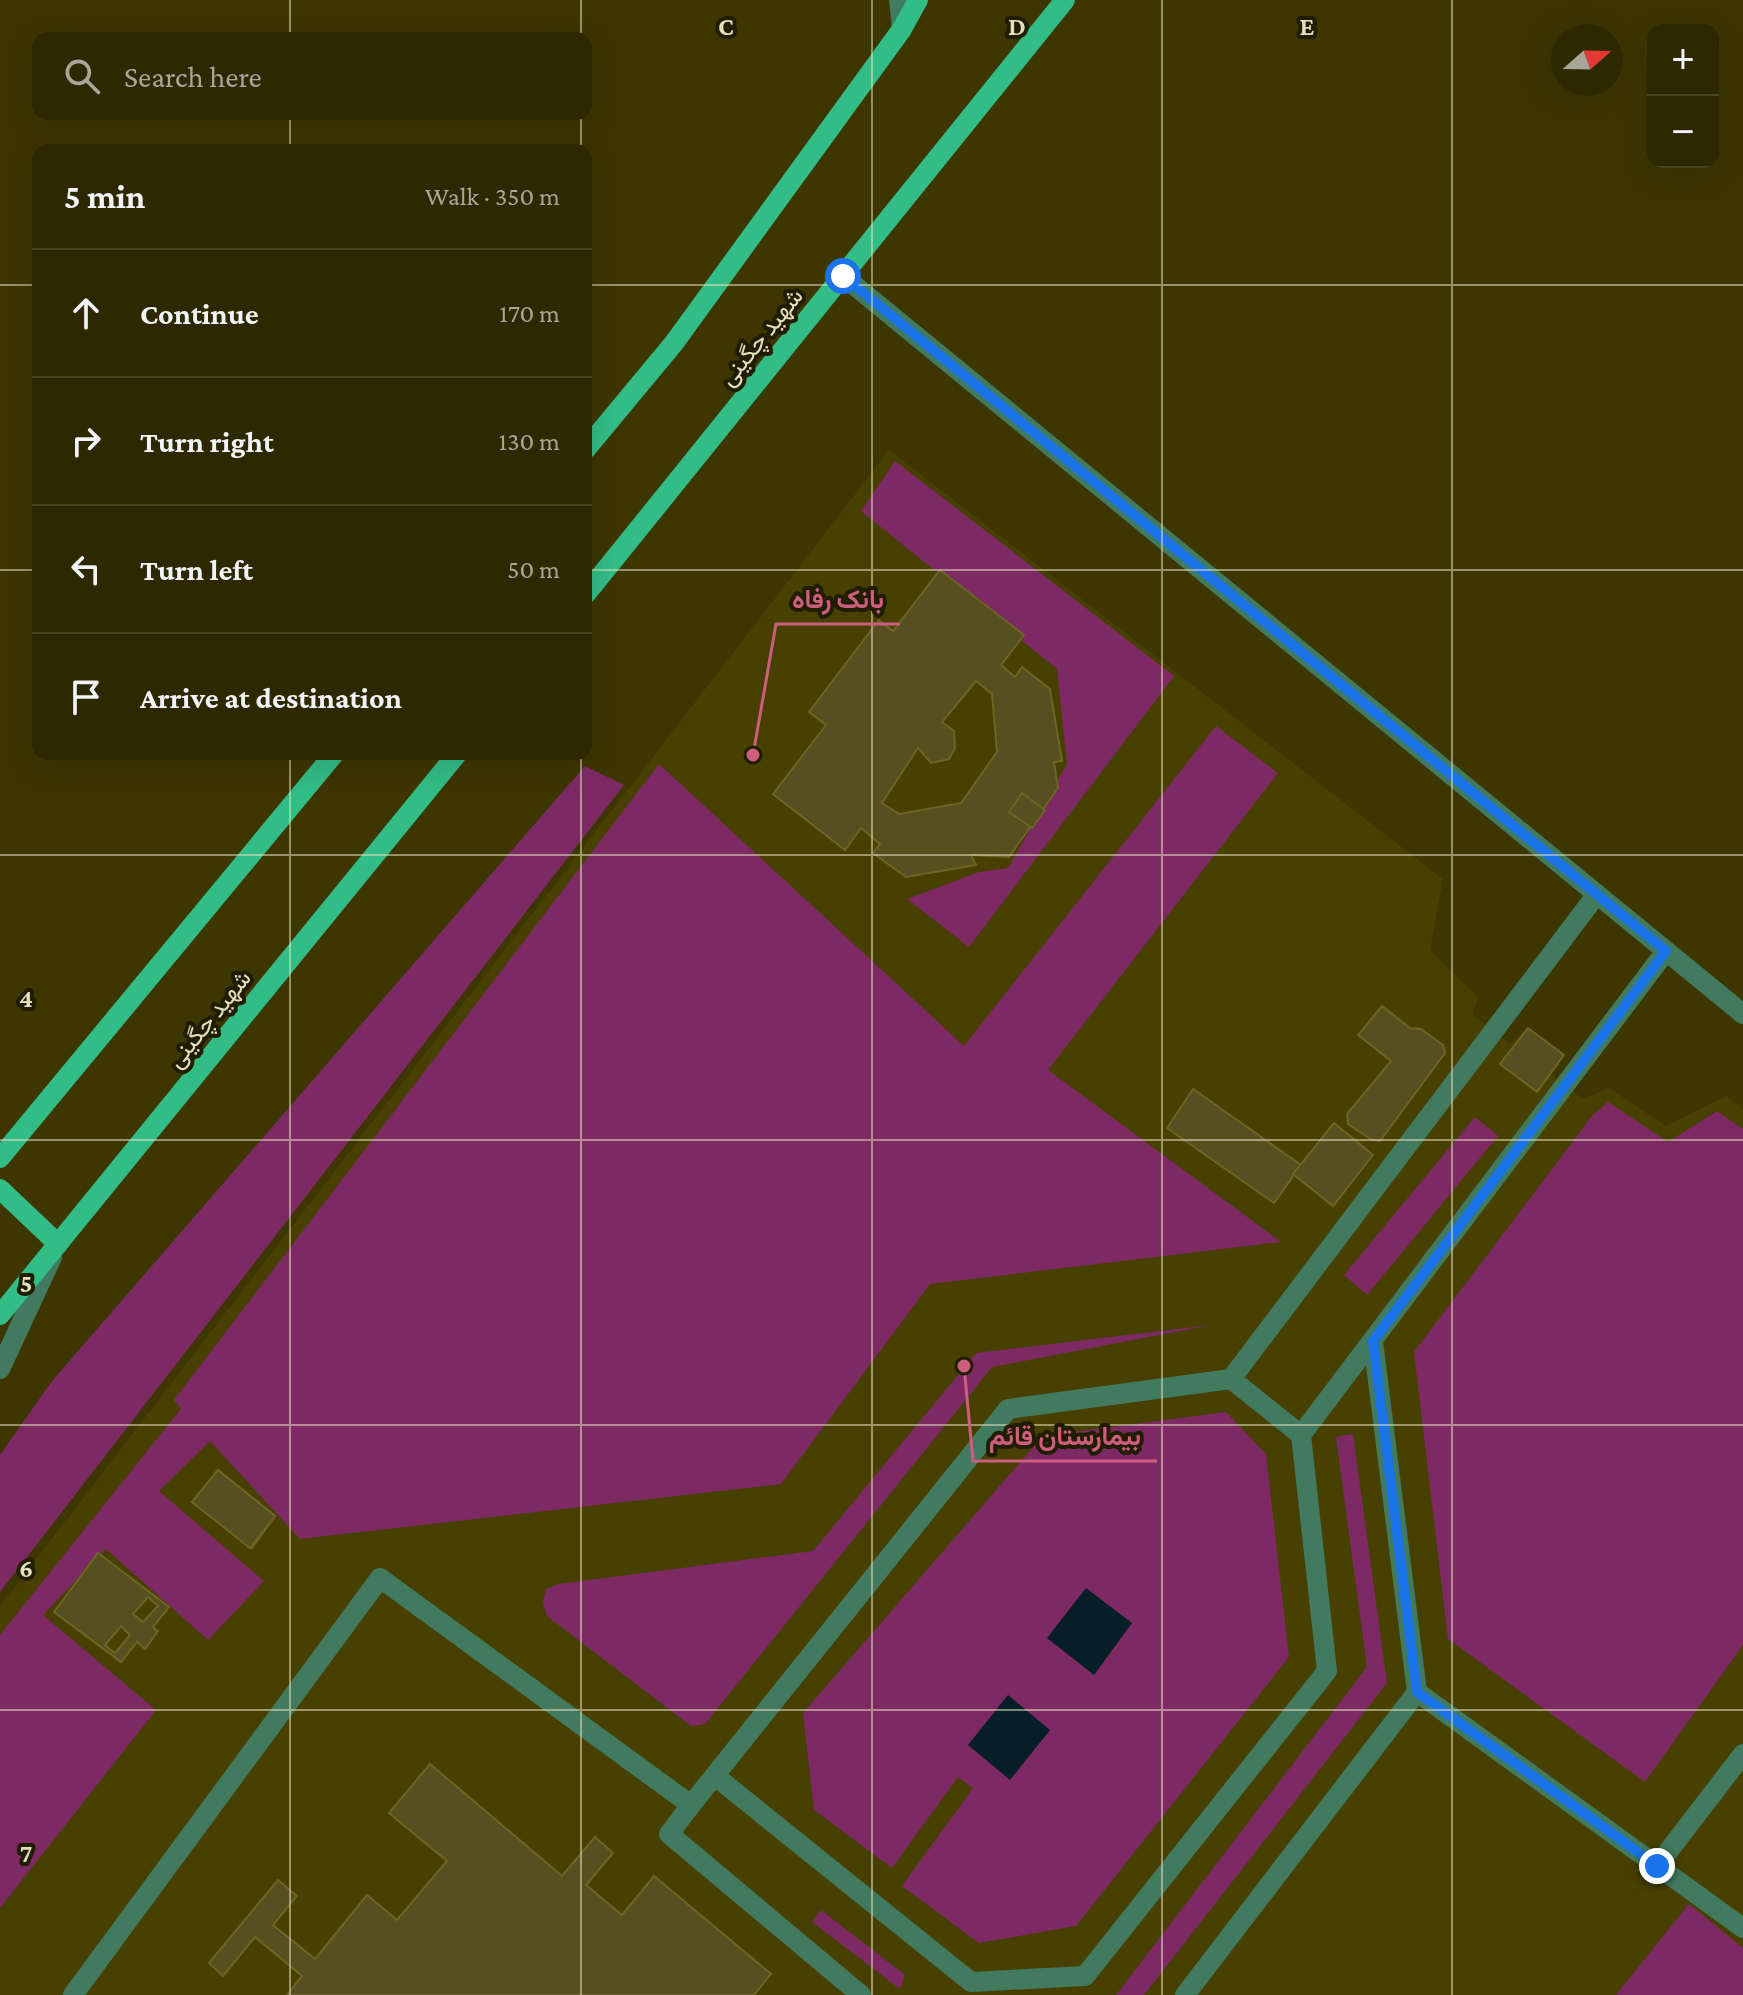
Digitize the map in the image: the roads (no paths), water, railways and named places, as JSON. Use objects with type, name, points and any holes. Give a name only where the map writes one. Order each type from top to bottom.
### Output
[{"type":"main road","points":[[592,442],[674,343],[902,29],[918,0]]},
{"type":"main road","name":"شهید چگینی","points":[[592,587],[1065,0]]},
{"type":"main road","points":[[0,1158],[329,760]]},
{"type":"main road","name":"شهید چگینی","points":[[0,1315],[452,760]]},
{"type":"main road","points":[[0,1189],[58,1244]]},
{"type":"street","points":[[899,0],[902,29]]},
{"type":"street","points":[[843,276],[1743,1014]]},
{"type":"street","points":[[861,1995],[669,1834],[1008,1409],[1231,1379],[1597,894]]},
{"type":"street","points":[[715,1776],[971,1982],[1085,1976],[1327,1671],[1301,1435],[1666,951]]},
{"type":"street","points":[[0,1369],[58,1244]]},
{"type":"street","points":[[1185,1995],[1417,1692],[1373,1341]]},
{"type":"street","points":[[1231,1379],[1301,1435]]},
{"type":"street","points":[[73,1995],[380,1578],[691,1805]]},
{"type":"street","points":[[1417,1692],[1743,1928]]},
{"type":"street","points":[[1657,1866],[1743,1754]]},
{"type":"water","points":[[1086,1588],[1132,1623],[1094,1675],[1047,1638]]},
{"type":"water","points":[[1008,1695],[1050,1730],[1010,1780],[968,1745]]},
{"type":"place","name":"بانک رفاه","points":[[753,755]]},
{"type":"place","name":"بیمارستان قائم","points":[[964,1366]]}]
